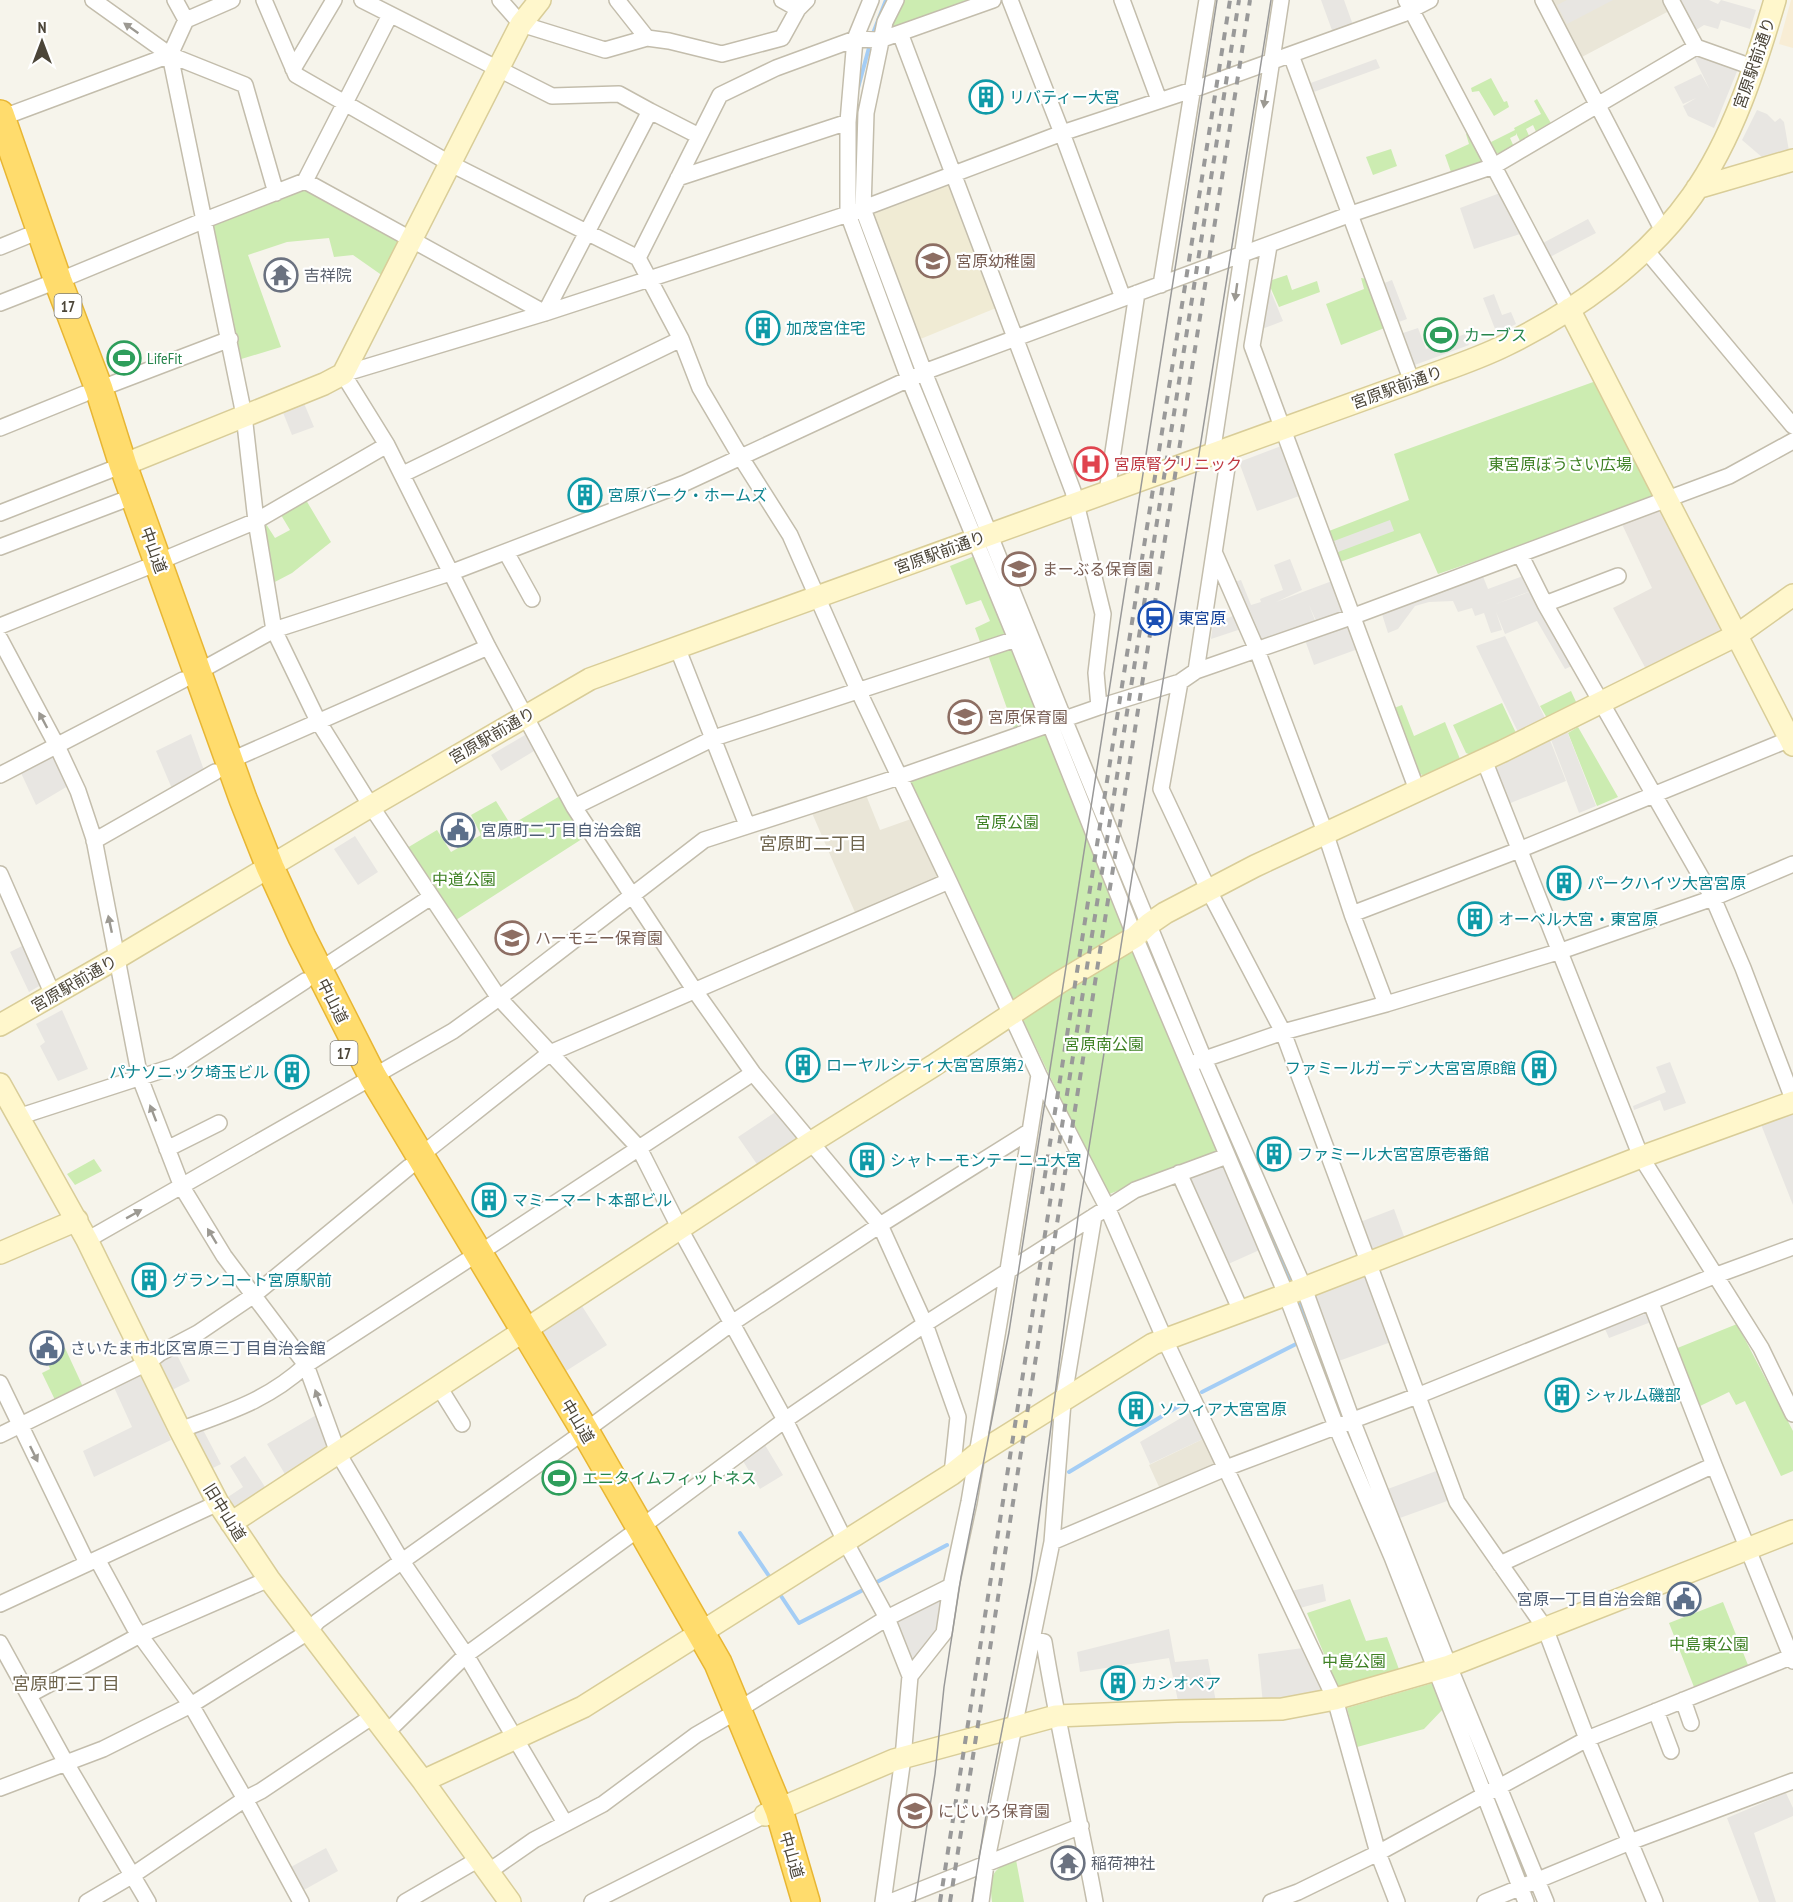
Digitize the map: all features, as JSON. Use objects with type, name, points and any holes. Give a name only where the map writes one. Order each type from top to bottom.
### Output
[{"type":"highway","name":"中山道","points":[[1,116],[52,283],[222,767],[263,871],[288,948],[312,976],[327,1024],[367,1080],[695,1636],[733,1713],[749,1767],[772,1812],[806,1902]]},
{"type":"highway","name":"中山道","points":[[0,156],[27,236],[52,283]]},
{"type":"highway","name":"中山道","points":[[116,467],[122,501],[152,565]]},
{"type":"highway","name":"中山道","points":[[772,1812],[790,1902]]},
{"type":"street","points":[[93,0],[170,55],[245,86],[276,193]]},
{"type":"street","points":[[175,0],[186,20]]},
{"type":"street","points":[[232,0],[186,20],[170,55],[244,415],[256,521],[274,630],[318,721],[371,806],[499,998],[639,1148],[680,1229],[785,1420],[845,1541],[887,1618],[910,1676],[903,1758],[883,1902]]},
{"type":"street","points":[[264,0],[296,75],[451,164],[638,258],[681,339],[700,388],[790,535],[858,692],[949,881],[1101,1211],[1165,1340],[1335,1699],[1378,1853],[1397,1902]]},
{"type":"street","points":[[293,69],[334,0]]},
{"type":"street","points":[[362,0],[552,96],[619,94],[699,136]]},
{"type":"street","points":[[500,0],[521,24],[605,50],[647,38],[722,54],[782,38],[803,4],[782,0]]},
{"type":"street","points":[[343,374],[521,24],[540,0]]},
{"type":"street","points":[[617,0],[647,38]]},
{"type":"street","points":[[856,212],[866,113],[871,0]]},
{"type":"street","points":[[896,0],[885,22],[869,39],[848,122],[856,212],[916,375],[1142,930],[1294,1292],[1529,1888],[1546,1902]]},
{"type":"street","points":[[638,258],[720,95],[776,68],[869,39],[900,33],[993,0]]},
{"type":"street","points":[[1010,0],[1130,296],[1107,492]]},
{"type":"street","points":[[1122,0],[1160,100]]},
{"type":"street","points":[[1161,285],[1207,0]]},
{"type":"street","points":[[1196,671],[1215,554],[1221,451],[1241,256],[1281,0]]},
{"type":"street","points":[[0,513],[324,384],[343,374],[545,313],[856,212],[1062,133],[1291,55],[1409,5],[1430,0]]},
{"type":"street","points":[[1543,0],[1663,231]]},
{"type":"street","points":[[1671,0],[1696,46],[1755,68]]},
{"type":"street","name":"宮原駅前通り","points":[[0,1025],[590,680],[1504,347],[1569,309],[1611,279],[1663,231],[1697,188],[1741,103],[1755,68],[1775,0]]},
{"type":"street","points":[[1352,914],[1791,742],[1668,499],[1409,5]]},
{"type":"street","points":[[0,303],[305,181],[390,15]]},
{"type":"street","points":[[900,33],[1076,503],[1102,614],[1096,673],[1099,707]]},
{"type":"street","points":[[0,775],[274,630],[450,573],[685,483],[916,375],[1351,214],[1494,166],[1696,46]]},
{"type":"street","points":[[1,116],[170,55]]},
{"type":"street","points":[[1291,55],[1412,382]]},
{"type":"street","points":[[545,313],[650,111]]},
{"type":"street","points":[[678,178],[848,122]]},
{"type":"street","points":[[1721,145],[1726,165],[1734,170],[1749,173]]},
{"type":"street","points":[[1697,188],[1793,160]]},
{"type":"street","points":[[305,181],[545,313]]},
{"type":"street","points":[[0,247],[27,236]]},
{"type":"street","points":[[1269,246],[1252,346],[1417,790]]},
{"type":"street","points":[[1645,249],[1793,426]]},
{"type":"street","points":[[0,428],[230,339]]},
{"type":"street","points":[[403,474],[681,339]]},
{"type":"street","points":[[343,374],[403,474],[450,573],[524,717],[574,807],[695,991],[753,1073],[880,1225],[925,1324],[958,1417],[952,1474]]},
{"type":"street","points":[[87,1240],[182,1188],[453,1031],[704,840],[1179,682],[1196,671],[1354,616],[1729,476],[1793,441]]},
{"type":"street","points":[[0,626],[256,521],[387,446]]},
{"type":"street","points":[[0,547],[122,501]]},
{"type":"street","points":[[982,537],[1016,639],[1057,722]]},
{"type":"street","points":[[506,552],[532,599]]},
{"type":"street","points":[[1215,554],[1257,650],[1386,1004]]},
{"type":"street","points":[[423,1781],[583,1707],[1153,1344],[1368,1264],[1793,1100],[1743,968],[1713,898],[1545,603],[1520,554]]},
{"type":"street","points":[[1545,603],[1618,576]]},
{"type":"street","points":[[231,1523],[1165,913],[1255,866],[1484,760],[1737,635],[1793,595]]},
{"type":"street","points":[[0,639],[57,746],[78,791],[94,842],[140,1078],[182,1188],[224,1256],[306,1365],[338,1453],[401,1560],[466,1655],[565,1823]]},
{"type":"street","points":[[574,807],[714,738],[1016,639]]},
{"type":"street","points":[[94,842],[222,767],[318,721],[488,647]]},
{"type":"street","points":[[677,647],[747,825]]},
{"type":"street","points":[[1179,682],[1161,789],[1209,891],[1283,1032],[1457,1502],[1545,1628],[1587,1739],[1655,1902]]},
{"type":"street","points":[[1484,760],[1641,1157],[1761,1348],[1793,1414]]},
{"type":"street","points":[[1197,1062],[1283,1032],[1386,1004],[1561,951],[1713,898],[1793,864]]},
{"type":"street","points":[[0,874],[53,995]]},
{"type":"street","points":[[0,1435],[147,1363],[160,1353],[198,1333],[254,1295],[415,1161],[550,1053],[949,881]]},
{"type":"street","points":[[18,1117],[175,1066],[431,897]]},
{"type":"street","points":[[1197,1062],[1227,1156],[1294,1292]]},
{"type":"street","points":[[180,1430],[250,1404],[285,1383],[306,1365],[753,1073]]},
{"type":"street","points":[[910,1676],[944,1633],[1008,1270],[1039,1075]]},
{"type":"street","name":"旧中山道","points":[[0,1084],[77,1220],[218,1503],[269,1580],[423,1781],[510,1902]]},
{"type":"street","points":[[167,1149],[219,1124]]},
{"type":"street","points":[[0,1788],[103,1749],[191,1705],[308,1632],[318,1621],[401,1560],[732,1323],[880,1225],[1030,1131]]},
{"type":"street","points":[[87,1902],[132,1875],[245,1799],[380,1724],[466,1655],[785,1420],[925,1324],[1135,1190],[1227,1156]]},
{"type":"street","points":[[1179,1173],[1241,1311]]},
{"type":"street","points":[[981,1902],[986,1864],[1052,1542],[1063,1402],[1101,1211]]},
{"type":"street","points":[[0,1253],[77,1220]]},
{"type":"street","points":[[1052,1542],[1226,1468],[1417,1396],[1714,1276],[1793,1247]]},
{"type":"street","points":[[1270,1902],[1298,1893],[1378,1853],[1587,1739],[1792,1658],[1651,1303]]},
{"type":"street","points":[[0,1383],[92,1561],[140,1635],[191,1705],[301,1902]]},
{"type":"street","points":[[439,1387],[462,1424]]},
{"type":"street","points":[[1500,1564],[1714,1465]]},
{"type":"street","points":[[0,1604],[218,1503]]},
{"type":"street","points":[[592,1902],[772,1812],[903,1758],[1056,1716],[1282,1709],[1335,1699],[1442,1668],[1793,1531]]},
{"type":"street","points":[[28,1695],[140,1635],[269,1580]]},
{"type":"street","points":[[408,1901],[603,1804],[696,1735],[887,1618],[951,1586]]},
{"type":"street","points":[[1033,1639],[1044,1642],[1056,1716],[1081,1826],[1095,1902]]},
{"type":"street","points":[[0,1643],[66,1763],[148,1902]]},
{"type":"street","points":[[1683,1700],[1691,1723]]},
{"type":"street","points":[[1656,1711],[1671,1751]]},
{"type":"street","points":[[1485,1902],[1529,1888],[1630,1842],[1793,1781]]},
{"type":"street","points":[[890,1902],[906,1899],[1081,1826]]},
{"type":"shaded area","points":[[1321,0],[1344,0],[1353,25],[1333,33]]},
{"type":"shaded area","points":[[1550,0],[1663,0],[1669,11],[1580,58]]},
{"type":"shaded area","points":[[1567,0],[1613,0],[1567,24],[1557,5]]},
{"type":"shaded area","points":[[1677,0],[1709,0],[1718,4],[1721,0],[1756,10],[1750,29],[1721,20],[1718,29],[1704,25],[1693,32]]},
{"type":"shaded area","points":[[1791,0],[1793,0],[1793,48],[1779,44]]},
{"type":"shaded area","points":[[1698,53],[1738,69],[1714,128],[1688,116],[1683,106],[1696,98],[1683,104],[1674,87],[1701,74],[1710,90],[1693,55]]},
{"type":"shaded area","points":[[1376,59],[1380,68],[1311,93],[1308,84]]},
{"type":"shaded area","points":[[1757,110],[1767,114],[1775,122],[1780,118],[1784,122],[1789,151],[1763,158],[1742,140]]},
{"type":"shaded area","name":"宮原幼稚園","points":[[949,184],[996,308],[918,340],[870,214]]},
{"type":"shaded area","points":[[1500,193],[1520,234],[1474,249],[1460,208]]},
{"type":"shaded area","points":[[1588,219],[1596,233],[1550,257],[1543,243]]},
{"type":"shaded area","points":[[1392,280],[1407,319],[1396,323],[1382,284]]},
{"type":"shaded area","points":[[1267,282],[1283,321],[1259,330]]},
{"type":"shaded area","points":[[1494,294],[1502,315],[1511,312],[1516,324],[1497,334],[1483,298]]},
{"type":"shaded area","points":[[1418,328],[1426,349],[1465,334],[1469,345],[1412,366],[1400,334]]},
{"type":"shaded area","points":[[303,401],[314,427],[292,435],[282,410]]},
{"type":"shaded area","points":[[1284,445],[1302,495],[1257,511],[1239,462]]},
{"type":"shaded area","points":[[1664,508],[1726,629],[1647,671],[1613,608],[1652,588],[1621,522]]},
{"type":"shaded area","points":[[1390,520],[1394,531],[1338,552],[1334,541]]},
{"type":"shaded area","points":[[1290,559],[1302,590],[1276,602],[1332,581],[1344,613],[1317,623],[1309,605],[1316,623],[1261,643],[1234,582],[1241,580],[1251,605],[1261,602],[1260,599],[1283,590],[1274,565]]},
{"type":"shaded area","points":[[1482,574],[1488,589],[1523,576],[1531,591],[1493,605],[1532,591],[1574,665],[1565,669],[1537,621],[1505,634],[1496,612],[1502,630],[1491,633],[1484,613],[1475,616],[1472,608],[1458,612],[1453,601],[1429,602],[1415,606],[1398,629],[1388,633],[1381,611]]},
{"type":"shaded area","points":[[1238,614],[1244,628],[1211,639],[1213,624]]},
{"type":"shaded area","points":[[1349,624],[1358,649],[1314,665],[1305,640]]},
{"type":"shaded area","points":[[1505,636],[1545,718],[1518,732],[1476,646]]},
{"type":"shaded area","points":[[1567,731],[1596,806],[1579,813],[1550,737]]},
{"type":"shaded area","points":[[191,734],[205,773],[173,791],[156,751]]},
{"type":"shaded area","points":[[525,735],[534,751],[501,771],[491,755]]},
{"type":"shaded area","points":[[1548,735],[1566,781],[1508,804],[1492,766]]},
{"type":"shaded area","points":[[50,757],[55,758],[68,786],[36,805],[21,773]]},
{"type":"shaded area","points":[[866,795],[880,830],[911,819],[940,878],[857,917],[812,813]]},
{"type":"shaded area","points":[[355,836],[378,872],[358,885],[334,849]]},
{"type":"shaded area","points":[[24,945],[41,985],[29,992],[10,952]]},
{"type":"shaded area","points":[[62,1010],[88,1069],[58,1081],[40,1046],[45,1042],[36,1024]]},
{"type":"shaded area","points":[[1670,1062],[1686,1103],[1664,1111],[1660,1100],[1634,1110],[1633,1106],[1666,1092],[1656,1067]]},
{"type":"shaded area","points":[[777,1111],[798,1136],[797,1142],[759,1167],[738,1137]]},
{"type":"shaded area","points":[[1789,1111],[1793,1113],[1793,1205],[1760,1122]]},
{"type":"shaded area","points":[[1224,1164],[1264,1248],[1226,1265],[1185,1179]]},
{"type":"shaded area","points":[[1394,1209],[1405,1239],[1376,1251],[1371,1249],[1360,1222]]},
{"type":"shaded area","points":[[1366,1274],[1391,1342],[1336,1362],[1313,1291]]},
{"type":"shaded area","points":[[580,1303],[607,1345],[566,1371],[539,1330]]},
{"type":"shaded area","points":[[1648,1313],[1651,1322],[1609,1338],[1605,1329]]},
{"type":"shaded area","points":[[175,1351],[190,1381],[172,1390],[159,1364],[161,1358]]},
{"type":"shaded area","points":[[135,1372],[142,1375],[171,1440],[94,1477],[83,1451],[132,1427],[112,1383]]},
{"type":"shaded area","points":[[1193,1411],[1205,1438],[1150,1464],[1140,1442]]},
{"type":"shaded area","points":[[318,1414],[330,1443],[328,1449],[286,1476],[267,1444]]},
{"type":"shaded area","points":[[201,1426],[221,1464],[211,1469],[191,1431]]},
{"type":"shaded area","points":[[1205,1438],[1216,1461],[1215,1466],[1160,1489],[1149,1465]]},
{"type":"shaded area","points":[[765,1445],[783,1475],[760,1489],[743,1461]]},
{"type":"shaded area","points":[[245,1456],[267,1490],[238,1509],[234,1508],[228,1497],[243,1487],[230,1466]]},
{"type":"shaded area","points":[[1439,1470],[1450,1500],[1397,1519],[1385,1490]]},
{"type":"shaded area","points":[[1323,1584],[1326,1601],[1300,1608],[1291,1591]]},
{"type":"shaded area","points":[[934,1599],[940,1602],[935,1637],[914,1662],[909,1660],[895,1622],[898,1616]]},
{"type":"shaded area","points":[[1169,1629],[1175,1662],[1208,1659],[1216,1702],[1178,1701],[1169,1658],[1080,1672],[1077,1652]]},
{"type":"shaded area","points":[[1303,1648],[1325,1696],[1263,1704],[1258,1654]]},
{"type":"shaded area","points":[[1786,1793],[1793,1808],[1793,1816],[1754,1833],[1776,1902],[1759,1902],[1727,1818]]},
{"type":"shaded area","points":[[326,1848],[338,1871],[302,1891],[289,1868]]},
{"type":"green space","points":[[899,0],[977,0],[885,34]]},
{"type":"green space","points":[[1491,78],[1509,107],[1494,116],[1479,91],[1472,92],[1471,88]]},
{"type":"green space","points":[[1537,99],[1552,125],[1537,134],[1533,125],[1526,129],[1530,138],[1521,143],[1516,133],[1510,138],[1514,147],[1501,154],[1496,153],[1491,142],[1541,114],[1534,101]]},
{"type":"green space","points":[[1468,133],[1482,159],[1481,164],[1452,175],[1445,155],[1469,144],[1466,134]]},
{"type":"green space","points":[[1391,149],[1397,166],[1373,175],[1366,157]]},
{"type":"green space","points":[[303,187],[403,239],[383,276],[353,255],[334,257],[329,238],[287,242],[248,255],[281,347],[238,360],[212,227],[215,222]]},
{"type":"green space","points":[[1269,274],[1272,280],[1287,275],[1292,290],[1317,281],[1320,292],[1279,307],[1268,282]]},
{"type":"green space","points":[[1361,278],[1369,279],[1387,327],[1341,345],[1326,304],[1364,289]]},
{"type":"green space","name":"東宮原ぼうさい広場","points":[[1596,381],[1659,498],[1438,574],[1420,533],[1340,562],[1329,531],[1409,500],[1394,454]]},
{"type":"green space","points":[[306,500],[331,542],[292,573],[271,584],[264,530],[266,524],[275,538],[290,530],[281,515]]},
{"type":"green space","points":[[977,555],[1009,634],[983,650],[975,628],[990,621],[981,600],[966,605],[950,566]]},
{"type":"green space","points":[[1009,648],[1015,650],[1043,717],[1040,722],[1015,731],[988,655]]},
{"type":"green space","points":[[1571,691],[1577,704],[1547,718],[1540,706]]},
{"type":"green space","points":[[1502,703],[1516,733],[1471,755],[1466,753],[1453,725]]},
{"type":"green space","points":[[1402,705],[1414,736],[1445,722],[1460,759],[1425,776],[1420,774],[1394,708]]},
{"type":"green space","points":[[1578,727],[1618,797],[1597,806],[1568,733]]},
{"type":"green space","name":"宮原公園","points":[[1046,733],[1126,930],[1012,1002],[910,781]]},
{"type":"green space","name":"中道公園","points":[[560,796],[585,837],[456,920],[407,848],[437,830],[451,852],[481,835],[471,815],[496,801],[511,825]]},
{"type":"green space","name":"宮原南公園","points":[[1131,945],[1218,1151],[1107,1195],[1020,1014]]},
{"type":"green space","points":[[94,1159],[102,1171],[75,1185],[67,1174]]},
{"type":"green space","points":[[1737,1324],[1793,1431],[1793,1471],[1781,1476],[1745,1401],[1736,1405],[1729,1392],[1698,1407],[1675,1349]]},
{"type":"green space","points":[[65,1348],[84,1389],[56,1402],[42,1373],[50,1369],[45,1357]]},
{"type":"green space","name":"中島公園","points":[[1350,1599],[1366,1641],[1387,1637],[1400,1672],[1339,1690],[1307,1613]]},
{"type":"green space","name":"中島東公園","points":[[1723,1602],[1748,1665],[1694,1687],[1669,1623]]},
{"type":"green space","name":"中島公園","points":[[1433,1683],[1444,1708],[1424,1729],[1357,1747],[1347,1708]]},
{"type":"green space","points":[[1016,1860],[1024,1902],[992,1902],[991,1886],[994,1875],[1001,1866]]},
{"type":"waterway","points":[[872,36],[886,0]]},
{"type":"waterway","points":[[858,88],[870,44]]},
{"type":"waterway","points":[[855,154],[856,114]]},
{"type":"waterway","points":[[857,215],[910,357]]},
{"type":"waterway","points":[[1250,1182],[1293,1286]]},
{"type":"waterway","points":[[1298,1299],[1312,1331]]},
{"type":"waterway","points":[[1202,1392],[1300,1342]]},
{"type":"waterway","points":[[1069,1472],[1184,1403]]},
{"type":"waterway","points":[[740,1533],[769,1576]]},
{"type":"waterway","points":[[877,1582],[947,1545]]},
{"type":"waterway","points":[[779,1593],[799,1623],[863,1590]]},
{"type":"tram line","points":[[915,1902],[935,1774],[944,1687],[961,1577],[1009,1332],[1217,0]]},
{"type":"tram line","points":[[972,1902],[989,1797],[1031,1581],[1078,1217],[1271,0]]},
{"type":"railway","points":[[1042,1194],[1230,0]]},
{"type":"railway","points":[[940,1902],[1239,0]]},
{"type":"railway","points":[[950,1902],[1250,0]]},
{"type":"place","name":"リバティー大宮","points":[[986,97]]},
{"type":"place","name":"宮原幼稚園","points":[[933,261]]},
{"type":"place","name":"吉祥院","points":[[281,275]]},
{"type":"place","name":"加茂宮住宅","points":[[763,328]]},
{"type":"place","name":"カーブス","points":[[1441,335]]},
{"type":"place","name":"LifeFit","points":[[124,358]]},
{"type":"place","name":"宮原腎クリニック","points":[[1091,464]]},
{"type":"place","name":"宮原パーク・ホームズ","points":[[585,495]]},
{"type":"place","name":"まーぶる保育園","points":[[1019,569]]},
{"type":"place","name":"東宮原","points":[[1155,618]]},
{"type":"place","name":"宮原保育園","points":[[965,717]]},
{"type":"place","name":"宮原町二丁目自治会館","points":[[458,830]]},
{"type":"place","name":"パークハイツ大宮宮原","points":[[1564,883]]},
{"type":"place","name":"オーベル大宮・東宮原","points":[[1475,919]]},
{"type":"place","name":"ハーモニー保育園","points":[[512,938]]},
{"type":"place","name":"ローヤルシティ大宮宮原第2","points":[[803,1065]]},
{"type":"place","name":"ファミールガーデン大宮宮原B館","points":[[1539,1068]]},
{"type":"place","name":"パナソニック埼玉ビル","points":[[292,1072]]},
{"type":"place","name":"ファミール大宮宮原壱番館","points":[[1274,1154]]},
{"type":"place","name":"シャトーモンテーニュ大宮","points":[[867,1160]]},
{"type":"place","name":"マミーマート本部ビル","points":[[489,1200]]},
{"type":"place","name":"グランコート宮原駅前","points":[[149,1280]]},
{"type":"place","name":"さいたま市北区宮原三丁目自治会館","points":[[47,1348]]},
{"type":"place","name":"シャルム磯部","points":[[1562,1395]]},
{"type":"place","name":"ソフィア大宮宮原","points":[[1136,1409]]},
{"type":"place","name":"エニタイムフィットネス","points":[[559,1478]]},
{"type":"place","name":"宮原一丁目自治会館","points":[[1684,1599]]},
{"type":"place","name":"カシオペア","points":[[1118,1683]]},
{"type":"place","name":"にじいろ保育園","points":[[915,1811]]},
{"type":"place","name":"稲荷神社","points":[[1068,1863]]},
{"type":"district","name":"宮原町二丁目","points":[[813,843]]},
{"type":"district","name":"宮原町三丁目","points":[[66,1683]]}]
